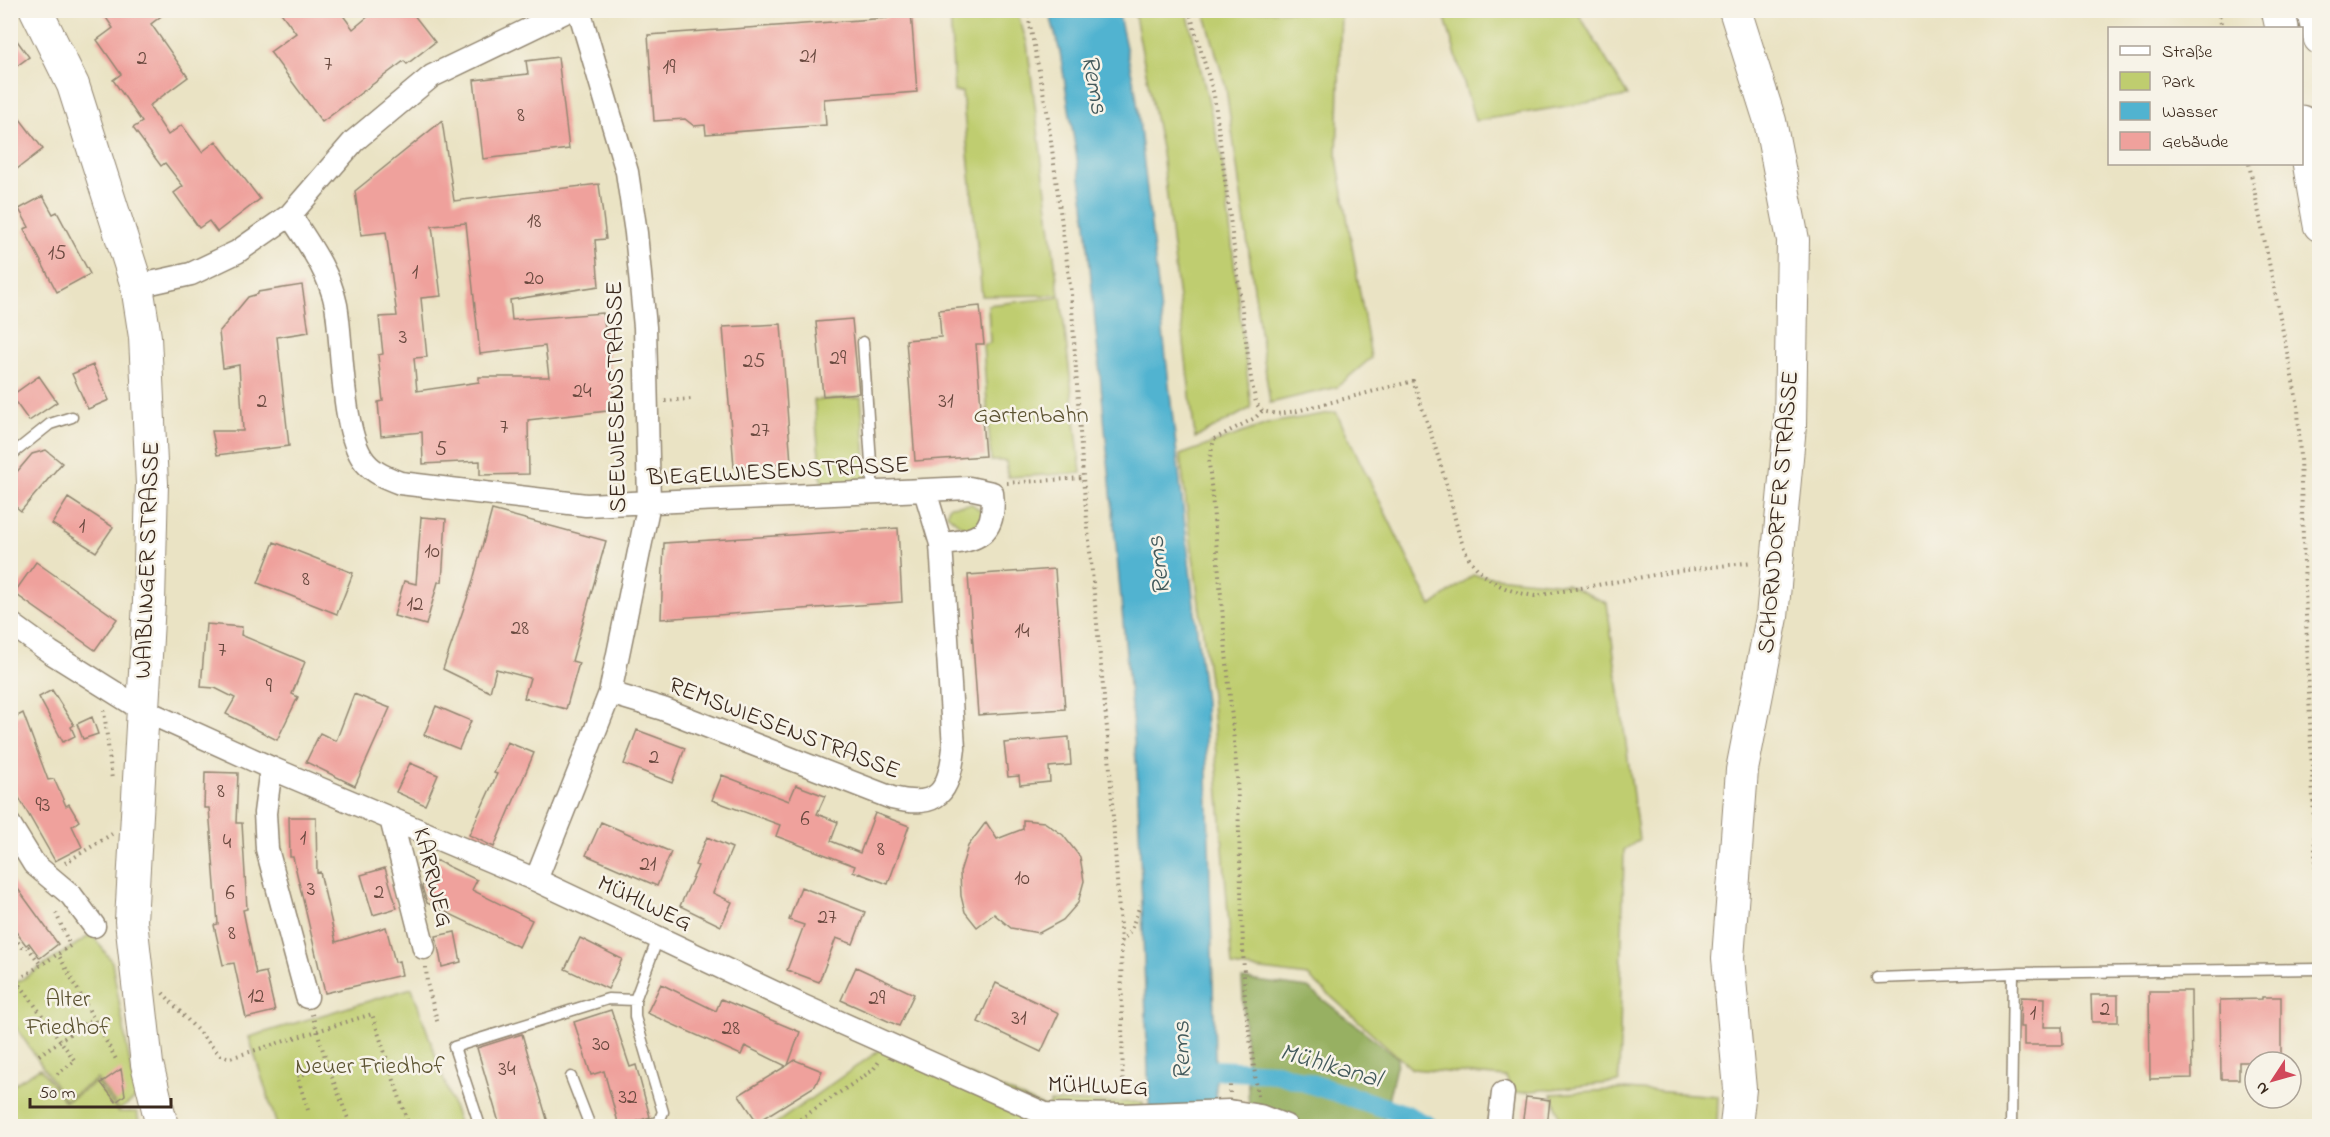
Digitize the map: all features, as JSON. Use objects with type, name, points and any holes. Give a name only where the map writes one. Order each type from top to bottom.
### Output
[{"type":"highway","points":[[2278,10],[2282,27]]},
{"type":"highway","points":[[2313,10],[2319,38]]},
{"type":"highway","points":[[2303,133],[2319,225]]},
{"type":"street","name":"WAIBLINGER STRASSE","points":[[36,10],[73,85],[136,286],[145,337],[152,484],[149,602],[141,709],[131,921],[137,993],[147,1064],[162,1126]]},
{"type":"street","points":[[136,286],[191,274],[237,252],[290,215],[354,141],[432,76],[568,10]]},
{"type":"street","name":"SEEWIESENSTRASSE","points":[[536,880],[610,693],[649,503],[645,327],[636,233],[627,172],[579,10]]},
{"type":"street","name":"SCHORNDORFER STRASSE","points":[[1735,10],[1770,121],[1794,240],[1790,426],[1778,559],[1772,617],[1742,770],[1728,958],[1740,1089],[1736,1126]]},
{"type":"street","name":"BIEGELWIESENSTRASSE","points":[[290,215],[327,275],[335,304],[353,441],[365,462],[380,476],[400,483],[586,505],[969,488],[992,493]]},
{"type":"street","points":[[925,490],[941,544],[968,542],[984,533],[994,510],[992,493]]},
{"type":"street","name":"REMSWIESENSTRASSE","points":[[610,693],[663,709],[892,798],[910,802],[930,801],[943,789],[951,773],[954,748],[941,544]]},
{"type":"street","name":"MÜHLWEG","points":[[10,623],[50,652],[141,709],[271,768],[536,880],[1045,1114],[1134,1115],[1218,1112],[1260,1116],[1286,1126]]},
{"type":"street","points":[[271,768],[265,813],[267,849],[307,997]]},
{"type":"street","name":"KARRWEG","points":[[391,819],[424,948]]},
{"type":"street","points":[[10,825],[34,864],[71,895],[94,926]]},
{"type":"street","points":[[1499,1126],[1503,1094]]},
{"type":"lane","points":[[863,342],[873,493]]},
{"type":"lane","points":[[10,456],[50,424],[72,417]]},
{"type":"lane","points":[[647,1126],[659,1120],[663,1112],[635,1017],[635,1000],[658,938]]},
{"type":"lane","points":[[1877,978],[2013,973],[2319,969]]},
{"type":"lane","points":[[2011,1126],[2013,973]]},
{"type":"lane","points":[[480,1126],[454,1047],[608,999],[635,1000]]},
{"type":"lane","points":[[571,1077],[590,1126]]},
{"type":"path","points":[[1027,10],[1047,111],[1071,292],[1083,478],[1108,739],[1134,1115]]},
{"type":"path","points":[[1189,10],[1214,95],[1251,379],[1256,403],[1262,411],[1277,414],[1297,411],[1413,381],[1436,447],[1460,535],[1469,557],[1496,585],[1514,593],[1535,596],[1671,572],[1778,559]]},
{"type":"path","points":[[2218,10],[2222,27]]},
{"type":"path","points":[[2249,165],[2298,406],[2319,957]]},
{"type":"path","points":[[1259,1106],[1245,1003],[1237,775],[1209,462],[1214,439],[1255,418],[1262,411]]},
{"type":"path","points":[[992,493],[1010,481],[1083,478]]},
{"type":"path","points":[[97,702],[104,710],[113,786]]},
{"type":"path","points":[[46,875],[114,832]]},
{"type":"path","points":[[24,976],[70,946],[61,919],[51,905]]},
{"type":"path","points":[[1121,943],[1131,930],[1140,905]]},
{"type":"path","points":[[10,933],[22,946],[28,947],[41,965]]},
{"type":"path","points":[[424,948],[427,983],[438,1024]]},
{"type":"path","points":[[58,954],[117,1061]]},
{"type":"path","points":[[10,993],[21,986],[75,1061],[57,1074]]},
{"type":"path","points":[[137,993],[166,994],[211,1047],[220,1055],[230,1058],[372,1014],[409,1126]]},
{"type":"path","points":[[39,1055],[92,1019]]},
{"type":"path","points":[[317,1031],[351,1126]]},
{"type":"path","points":[[790,1126],[873,1070],[890,1044]]},
{"type":"path","points":[[308,1110],[297,1076],[328,1067]]},
{"type":"green space","points":[[950,11],[1017,11],[1027,43],[1059,295],[982,296],[962,92],[954,92]]},
{"type":"green space","points":[[1134,11],[1187,11],[1222,159],[1251,408],[1195,438],[1162,153]]},
{"type":"green space","points":[[1204,11],[1341,11],[1337,158],[1371,358],[1337,387],[1270,403],[1226,88]]},
{"type":"green space","points":[[1443,11],[1577,11],[1628,96],[1475,121]]},
{"type":"green space","name":"Gartenbahn","points":[[1061,297],[1081,473],[1008,477],[1006,461],[991,461],[983,345],[990,343],[988,305]]},
{"type":"green space","points":[[861,397],[868,485],[822,488],[814,400]]},
{"type":"green space","points":[[1336,412],[1431,606],[1473,575],[1566,584],[1607,603],[1639,840],[1624,850],[1619,1082],[1513,1093],[1506,1077],[1412,1069],[1308,976],[1232,966],[1212,703],[1180,455],[1270,423]]},
{"type":"green space","points":[[972,504],[982,512],[983,520],[967,531],[947,514],[949,506]]},
{"type":"green space","name":"Alter Friedhof","points":[[92,934],[112,962],[136,1098],[119,1110],[97,1079],[65,1100],[11,1020],[10,987]]},
{"type":"green space","points":[[1242,979],[1308,988],[1398,1058],[1382,1126],[1250,1126]]},
{"type":"green space","name":"Neuer Friedhof","points":[[412,988],[460,1126],[277,1126],[249,1037]]},
{"type":"green space","points":[[891,1042],[1047,1108],[1050,1102],[1143,1102],[1144,1126],[772,1126]]},
{"type":"green space","points":[[40,1068],[65,1102],[96,1082],[118,1112],[137,1112],[140,1126],[11,1126],[11,1086]]},
{"type":"green space","points":[[1626,1089],[1718,1096],[1717,1126],[1563,1126],[1552,1094]]},
{"type":"water","name":"Rems","points":[[1049,11],[1118,11],[1136,93],[1205,702],[1217,1126],[1150,1126],[1137,771],[1084,203],[1060,52]]},
{"type":"building","points":[[101,10],[169,10],[151,24],[188,77],[149,106],[168,135],[182,125],[202,152],[216,141],[260,199],[217,232],[209,221],[199,228],[174,193],[183,186],[165,163],[161,166],[133,128],[142,122],[113,80],[121,74],[97,40],[113,28]]},
{"type":"building","points":[[279,10],[339,10],[353,29],[376,10],[410,10],[435,42],[407,64],[404,61],[322,122],[270,52],[296,33]]},
{"type":"building","points":[[911,11],[917,92],[824,99],[826,125],[706,134],[705,125],[694,126],[685,119],[654,121],[648,35],[887,18],[887,14]]},
{"type":"building","points":[[10,31],[29,57],[10,71]]},
{"type":"building","points":[[558,57],[569,149],[483,159],[474,80],[528,74],[526,61]]},
{"type":"building","points":[[10,106],[43,149],[17,169],[10,160]]},
{"type":"building","points":[[442,121],[454,201],[599,184],[606,239],[595,240],[599,286],[510,300],[512,320],[603,313],[616,410],[528,420],[529,474],[480,475],[480,461],[423,464],[422,432],[381,436],[378,402],[383,401],[378,355],[383,354],[379,317],[397,316],[386,232],[361,235],[355,191]],"holes":[[[466,223],[480,354],[545,346],[549,377],[479,377],[479,382],[417,391],[414,358],[427,357],[421,298],[441,296],[432,226]]]},
{"type":"building","points":[[43,196],[53,214],[57,212],[90,274],[57,292],[24,229],[29,227],[19,209]]},
{"type":"building","points":[[302,285],[309,332],[277,337],[289,446],[217,455],[212,431],[243,431],[239,365],[223,368],[219,332],[248,297],[258,292]]},
{"type":"building","points":[[980,306],[984,344],[976,344],[985,456],[915,461],[906,340],[941,337],[939,310]]},
{"type":"building","points":[[852,319],[859,393],[823,396],[816,322]]},
{"type":"building","points":[[781,324],[791,463],[734,467],[723,327]]},
{"type":"building","points":[[93,365],[109,400],[88,409],[72,374]]},
{"type":"building","points":[[39,376],[57,402],[29,421],[11,396]]},
{"type":"building","points":[[46,450],[62,463],[21,511],[10,502],[10,480],[32,454]]},
{"type":"building","points":[[68,498],[113,527],[96,552],[52,524]]},
{"type":"building","points":[[492,510],[606,541],[572,661],[579,663],[566,709],[524,698],[530,678],[496,669],[490,692],[443,669],[472,584]]},
{"type":"building","points":[[421,517],[446,519],[442,582],[438,582],[426,625],[394,616],[404,581],[416,584]]},
{"type":"building","points":[[898,528],[902,602],[661,619],[664,543]]},
{"type":"building","points":[[274,542],[353,573],[337,614],[258,583]]},
{"type":"building","points":[[36,562],[117,619],[95,650],[14,593]]},
{"type":"building","points":[[1055,569],[1065,709],[978,715],[968,575]]},
{"type":"building","points":[[206,624],[242,627],[241,635],[305,662],[292,694],[298,697],[277,740],[226,714],[235,698],[215,688],[201,687]]},
{"type":"building","points":[[52,690],[74,725],[71,727],[75,736],[63,742],[39,697]]},
{"type":"building","points":[[354,694],[390,708],[355,786],[306,762],[320,733],[336,741]]},
{"type":"building","points":[[436,706],[471,721],[459,749],[424,735]]},
{"type":"building","points":[[23,713],[48,780],[54,779],[66,806],[69,804],[79,821],[72,826],[82,847],[55,861],[10,782],[10,720]]},
{"type":"building","points":[[92,717],[98,734],[83,739],[77,724]]},
{"type":"building","points":[[637,730],[685,748],[672,783],[624,764]]},
{"type":"building","points":[[1069,737],[1071,765],[1049,767],[1050,782],[1020,785],[1019,776],[1008,777],[1004,743]]},
{"type":"building","points":[[507,742],[534,753],[494,847],[469,835],[497,774],[494,773]]},
{"type":"building","points":[[410,763],[438,775],[425,805],[396,792]]},
{"type":"building","points":[[205,772],[238,773],[236,823],[242,823],[247,909],[243,910],[256,974],[266,972],[275,1011],[246,1018],[234,963],[223,965],[214,925],[218,924],[209,808],[204,808]]},
{"type":"building","points":[[722,775],[789,801],[796,785],[825,796],[817,814],[838,822],[831,841],[860,853],[875,813],[909,826],[888,884],[853,871],[855,866],[776,836],[780,825],[712,800]]},
{"type":"building","points":[[289,817],[316,817],[317,873],[320,872],[336,942],[386,927],[395,962],[399,961],[402,975],[325,993],[293,857],[290,857]]},
{"type":"building","points":[[1023,820],[1044,822],[1063,835],[1080,857],[1084,881],[1078,903],[1063,920],[1039,933],[1011,928],[994,914],[977,927],[965,912],[961,896],[960,872],[968,846],[986,822],[997,839],[1023,829]]},
{"type":"building","points":[[601,822],[671,852],[657,886],[586,855]]},
{"type":"building","points":[[707,837],[732,848],[713,893],[732,902],[721,926],[680,906],[698,866],[695,865]]},
{"type":"building","points":[[435,860],[477,880],[472,890],[532,920],[519,947],[427,903],[422,887]]},
{"type":"building","points":[[385,868],[397,908],[373,915],[361,875]]},
{"type":"building","points":[[10,878],[58,944],[40,958],[29,943],[26,945],[10,924]]},
{"type":"building","points":[[801,887],[865,912],[853,944],[836,938],[819,982],[787,970],[804,925],[789,920]]},
{"type":"building","points":[[455,932],[461,962],[442,967],[436,936]]},
{"type":"building","points":[[580,938],[622,959],[608,989],[565,969]]},
{"type":"building","points":[[856,967],[914,994],[899,1026],[841,1000]]},
{"type":"building","points":[[996,983],[1059,1013],[1041,1052],[978,1022]]},
{"type":"building","points":[[661,984],[716,1011],[721,999],[800,1032],[788,1065],[795,1060],[822,1071],[815,1086],[757,1122],[739,1095],[786,1066],[745,1046],[741,1055],[647,1013]]},
{"type":"building","points":[[2149,991],[2191,991],[2192,1078],[2150,1079]]},
{"type":"building","points":[[2091,995],[2118,995],[2118,1022],[2092,1022]]},
{"type":"building","points":[[2021,997],[2045,998],[2044,1027],[2062,1027],[2063,1045],[2024,1045],[2024,1027],[2020,1027]]},
{"type":"building","points":[[2262,997],[2281,997],[2281,1050],[2243,1050],[2243,1062],[2239,1062],[2239,1079],[2221,1079],[2220,1000],[2262,999]]},
{"type":"building","points":[[611,1010],[630,1067],[636,1065],[650,1117],[623,1126],[619,1126],[604,1071],[591,1075],[574,1022]]},
{"type":"building","points":[[522,1034],[549,1126],[500,1126],[477,1048]]},
{"type":"building","points":[[121,1069],[125,1095],[116,1102],[101,1083]]},
{"type":"building","points":[[1526,1097],[1550,1100],[1547,1126],[1522,1126]]},
{"type":"waterway","name":"Mühlkanal","points":[[1191,1069],[1277,1073],[1404,1114],[1428,1126]]}]
